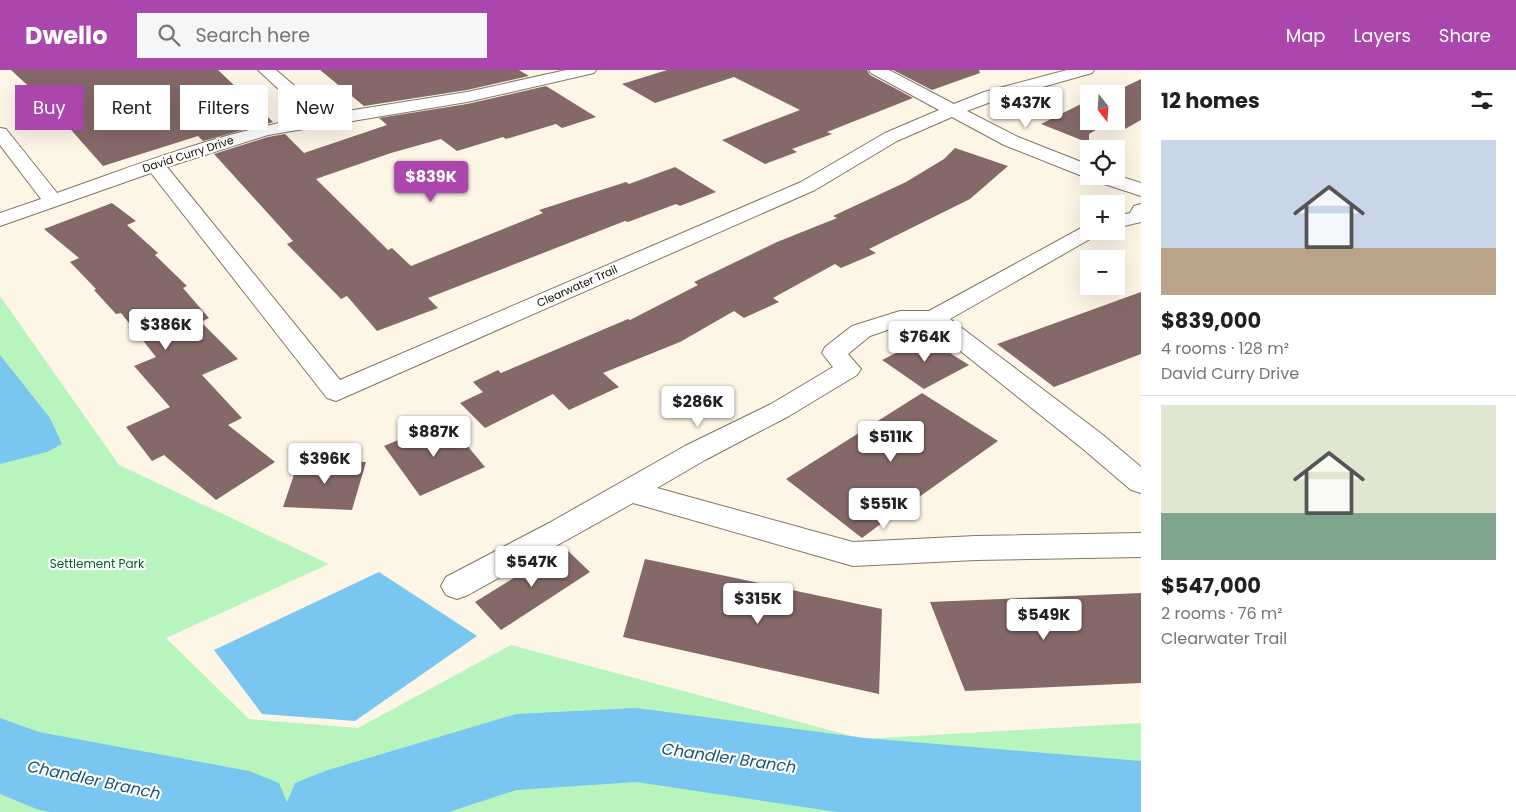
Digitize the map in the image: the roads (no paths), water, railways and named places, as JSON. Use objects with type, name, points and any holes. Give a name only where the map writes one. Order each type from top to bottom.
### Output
[{"type":"street","points":[[266,70],[283,85]]},
{"type":"street","name":"David Curry Drive","points":[[352,116],[467,97],[588,70]]},
{"type":"street","points":[[877,70],[1010,141],[1080,168]]},
{"type":"street","name":"Clearwater Trail","points":[[155,165],[336,392],[808,186],[891,137],[951,110],[990,96],[1086,70]]},
{"type":"street","name":"David Curry Drive","points":[[0,220],[155,165],[265,130],[278,128]]},
{"type":"street","points":[[0,133],[52,200]]},
{"type":"street","points":[[1125,185],[1141,190]]},
{"type":"street","points":[[1127,223],[1138,217],[1141,210]]},
{"type":"street","points":[[457,586],[696,453],[780,410],[848,369],[834,353],[861,331],[900,318],[934,318],[1080,237]]},
{"type":"street","points":[[934,318],[1093,442],[1141,483]]},
{"type":"street","points":[[629,491],[853,554],[976,548],[1141,545]]},
{"type":"water","points":[[0,355],[50,418],[62,444],[47,452],[0,464]]},
{"type":"water","points":[[379,572],[477,636],[355,721],[262,714],[214,650]]},
{"type":"waterway","name":"Chandler Branch","points":[[325,812],[516,752],[636,745],[865,777],[1141,802]]},
{"type":"waterway","name":"Chandler Branch","points":[[0,756],[39,771],[249,812]]},
{"type":"park label","name":"Settlement Park","points":[[97,563]]}]
